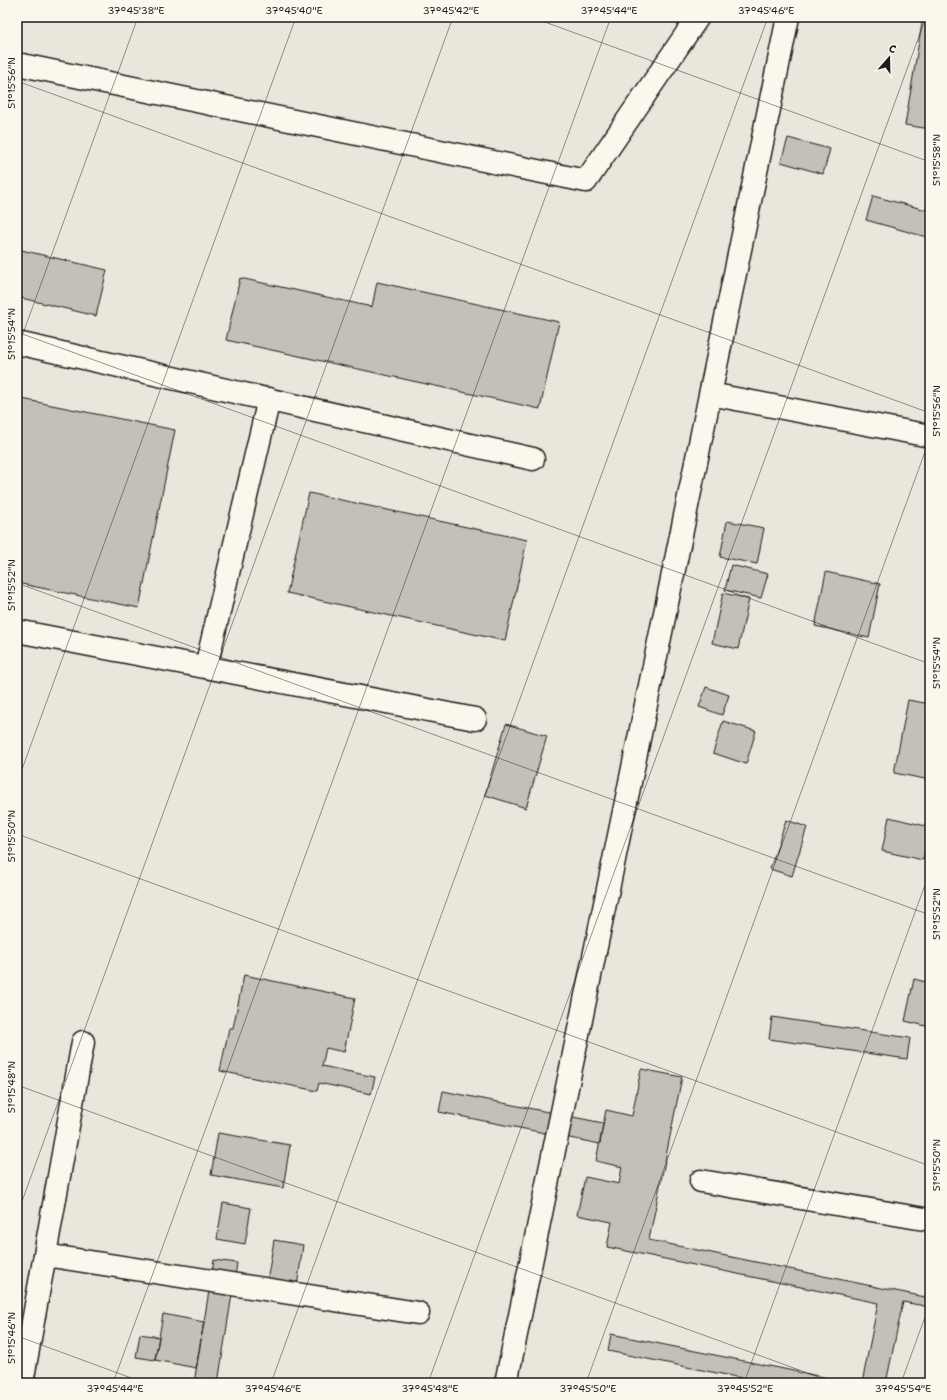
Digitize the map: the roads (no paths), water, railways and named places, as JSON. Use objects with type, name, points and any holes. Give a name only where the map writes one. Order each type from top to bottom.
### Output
[{"type":"lane","points":[[17,64],[586,181],[698,17]]},
{"type":"lane","points":[[506,1383],[788,17]]},
{"type":"lane","points":[[17,343],[533,458]]},
{"type":"lane","points":[[710,394],[930,436]]},
{"type":"lane","points":[[206,667],[269,399]]},
{"type":"lane","points":[[17,631],[475,719]]},
{"type":"lane","points":[[22,1383],[83,1042]]},
{"type":"lane","points":[[701,1181],[930,1220]]},
{"type":"lane","points":[[45,1255],[418,1313]]}]
